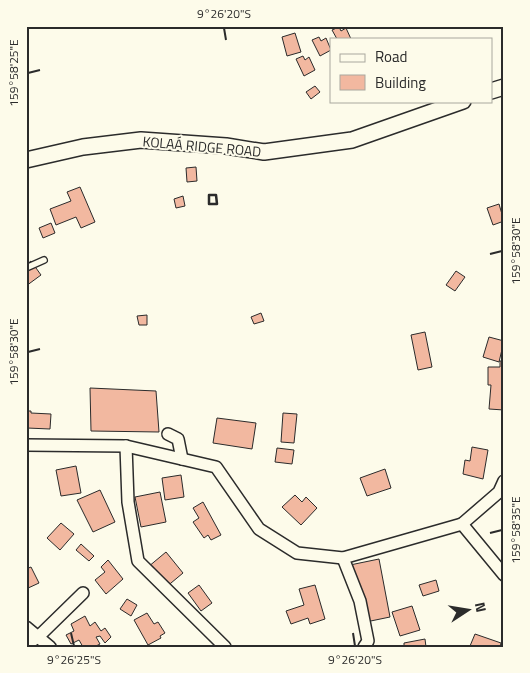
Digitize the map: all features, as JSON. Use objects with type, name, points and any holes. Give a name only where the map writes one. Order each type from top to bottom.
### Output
[{"type":"street","points":[[492,91],[504,87]]},
{"type":"street","name":"KOLAÁ RIDGE ROAD","points":[[26,160],[83,147],[141,140],[226,146],[264,152],[352,140],[460,102]]},
{"type":"street","points":[[168,434],[178,439],[182,459]]},
{"type":"street","points":[[26,445],[126,446],[216,467],[258,529],[298,553],[343,558],[462,524],[499,492],[504,482]]},
{"type":"street","points":[[126,446],[128,502],[138,560],[225,647]]},
{"type":"street","points":[[462,524],[504,575]]},
{"type":"street","points":[[343,558],[360,601],[368,641],[364,647]]},
{"type":"street","points":[[26,645],[38,637],[83,593]]},
{"type":"street","points":[[26,627],[50,647]]},
{"type":"lane","points":[[26,268],[44,260]]},
{"type":"building","points":[[339,27],[341,31],[346,28],[351,38],[336,38],[332,30]]},
{"type":"building","points":[[295,33],[301,52],[287,56],[282,37]]},
{"type":"building","points":[[319,37],[321,41],[326,38],[330,51],[320,56],[312,40]]},
{"type":"building","points":[[303,56],[305,60],[309,57],[315,70],[304,76],[296,59]]},
{"type":"building","points":[[315,86],[320,92],[311,99],[306,92]]},
{"type":"building","points":[[196,167],[197,181],[187,182],[186,168]]},
{"type":"building","points":[[80,187],[95,222],[81,228],[76,217],[56,225],[50,209],[71,201],[67,192]]},
{"type":"building","points":[[183,196],[185,206],[176,208],[174,199]]},
{"type":"building","points":[[499,204],[504,221],[493,225],[487,208]]},
{"type":"building","points":[[51,223],[55,233],[43,238],[39,228]]},
{"type":"building","points":[[31,261],[41,275],[26,286],[26,265]]},
{"type":"building","points":[[456,271],[465,277],[455,291],[446,285]]},
{"type":"building","points":[[261,313],[264,321],[254,324],[251,317]]},
{"type":"building","points":[[147,315],[147,325],[139,325],[137,316]]},
{"type":"building","points":[[425,332],[432,367],[418,370],[411,335]]},
{"type":"building","points":[[489,337],[504,341],[499,362],[483,357]]},
{"type":"building","points":[[500,361],[504,361],[504,410],[489,409],[491,385],[488,385],[488,367],[500,367]]},
{"type":"building","points":[[90,388],[156,391],[159,432],[91,431]]},
{"type":"building","points":[[26,411],[51,414],[50,429],[27,428]]},
{"type":"building","points":[[283,413],[297,414],[294,443],[281,442]]},
{"type":"building","points":[[217,418],[256,423],[252,449],[213,443]]},
{"type":"building","points":[[472,447],[488,450],[483,479],[463,474],[465,460],[470,461]]},
{"type":"building","points":[[277,448],[294,450],[292,464],[275,462]]},
{"type":"building","points":[[76,466],[81,493],[61,496],[56,470]]},
{"type":"building","points":[[385,469],[391,488],[367,496],[360,478]]},
{"type":"building","points":[[181,475],[184,497],[165,500],[162,478]]},
{"type":"building","points":[[100,490],[115,522],[93,532],[77,500]]},
{"type":"building","points":[[160,492],[166,522],[141,527],[135,497]]},
{"type":"building","points":[[295,495],[302,502],[306,497],[317,508],[301,525],[282,507]]},
{"type":"building","points":[[203,502],[221,535],[211,540],[208,535],[204,538],[193,522],[199,518],[193,508]]},
{"type":"building","points":[[61,523],[74,534],[60,550],[47,538]]},
{"type":"building","points":[[81,544],[94,556],[89,561],[76,550]]},
{"type":"building","points":[[166,552],[183,573],[165,588],[148,567]]},
{"type":"building","points":[[379,559],[390,617],[361,623],[350,565]]},
{"type":"building","points":[[108,560],[123,579],[106,594],[95,580],[105,572],[101,567]]},
{"type":"building","points":[[31,567],[39,583],[26,589],[26,569]]},
{"type":"building","points":[[436,580],[439,591],[423,596],[419,585]]},
{"type":"building","points":[[199,585],[212,603],[201,611],[188,593]]},
{"type":"building","points":[[315,585],[325,619],[310,624],[308,618],[291,624],[286,611],[304,605],[299,589]]},
{"type":"building","points":[[127,599],[137,605],[131,616],[120,609]]},
{"type":"building","points":[[412,606],[420,630],[400,636],[392,612]]},
{"type":"building","points":[[147,613],[154,624],[158,622],[165,633],[160,636],[161,638],[148,645],[134,620]]},
{"type":"building","points":[[85,616],[90,626],[95,622],[101,631],[105,628],[111,637],[105,643],[100,636],[96,637],[100,644],[94,647],[83,647],[79,640],[71,644],[66,635],[74,631],[71,624]]},
{"type":"building","points":[[475,634],[501,643],[500,647],[470,646]]},
{"type":"building","points":[[425,639],[426,647],[404,647],[404,643]]},
{"type":"wall","points":[[209,195],[216,195],[217,204],[209,204],[209,195]]}]
